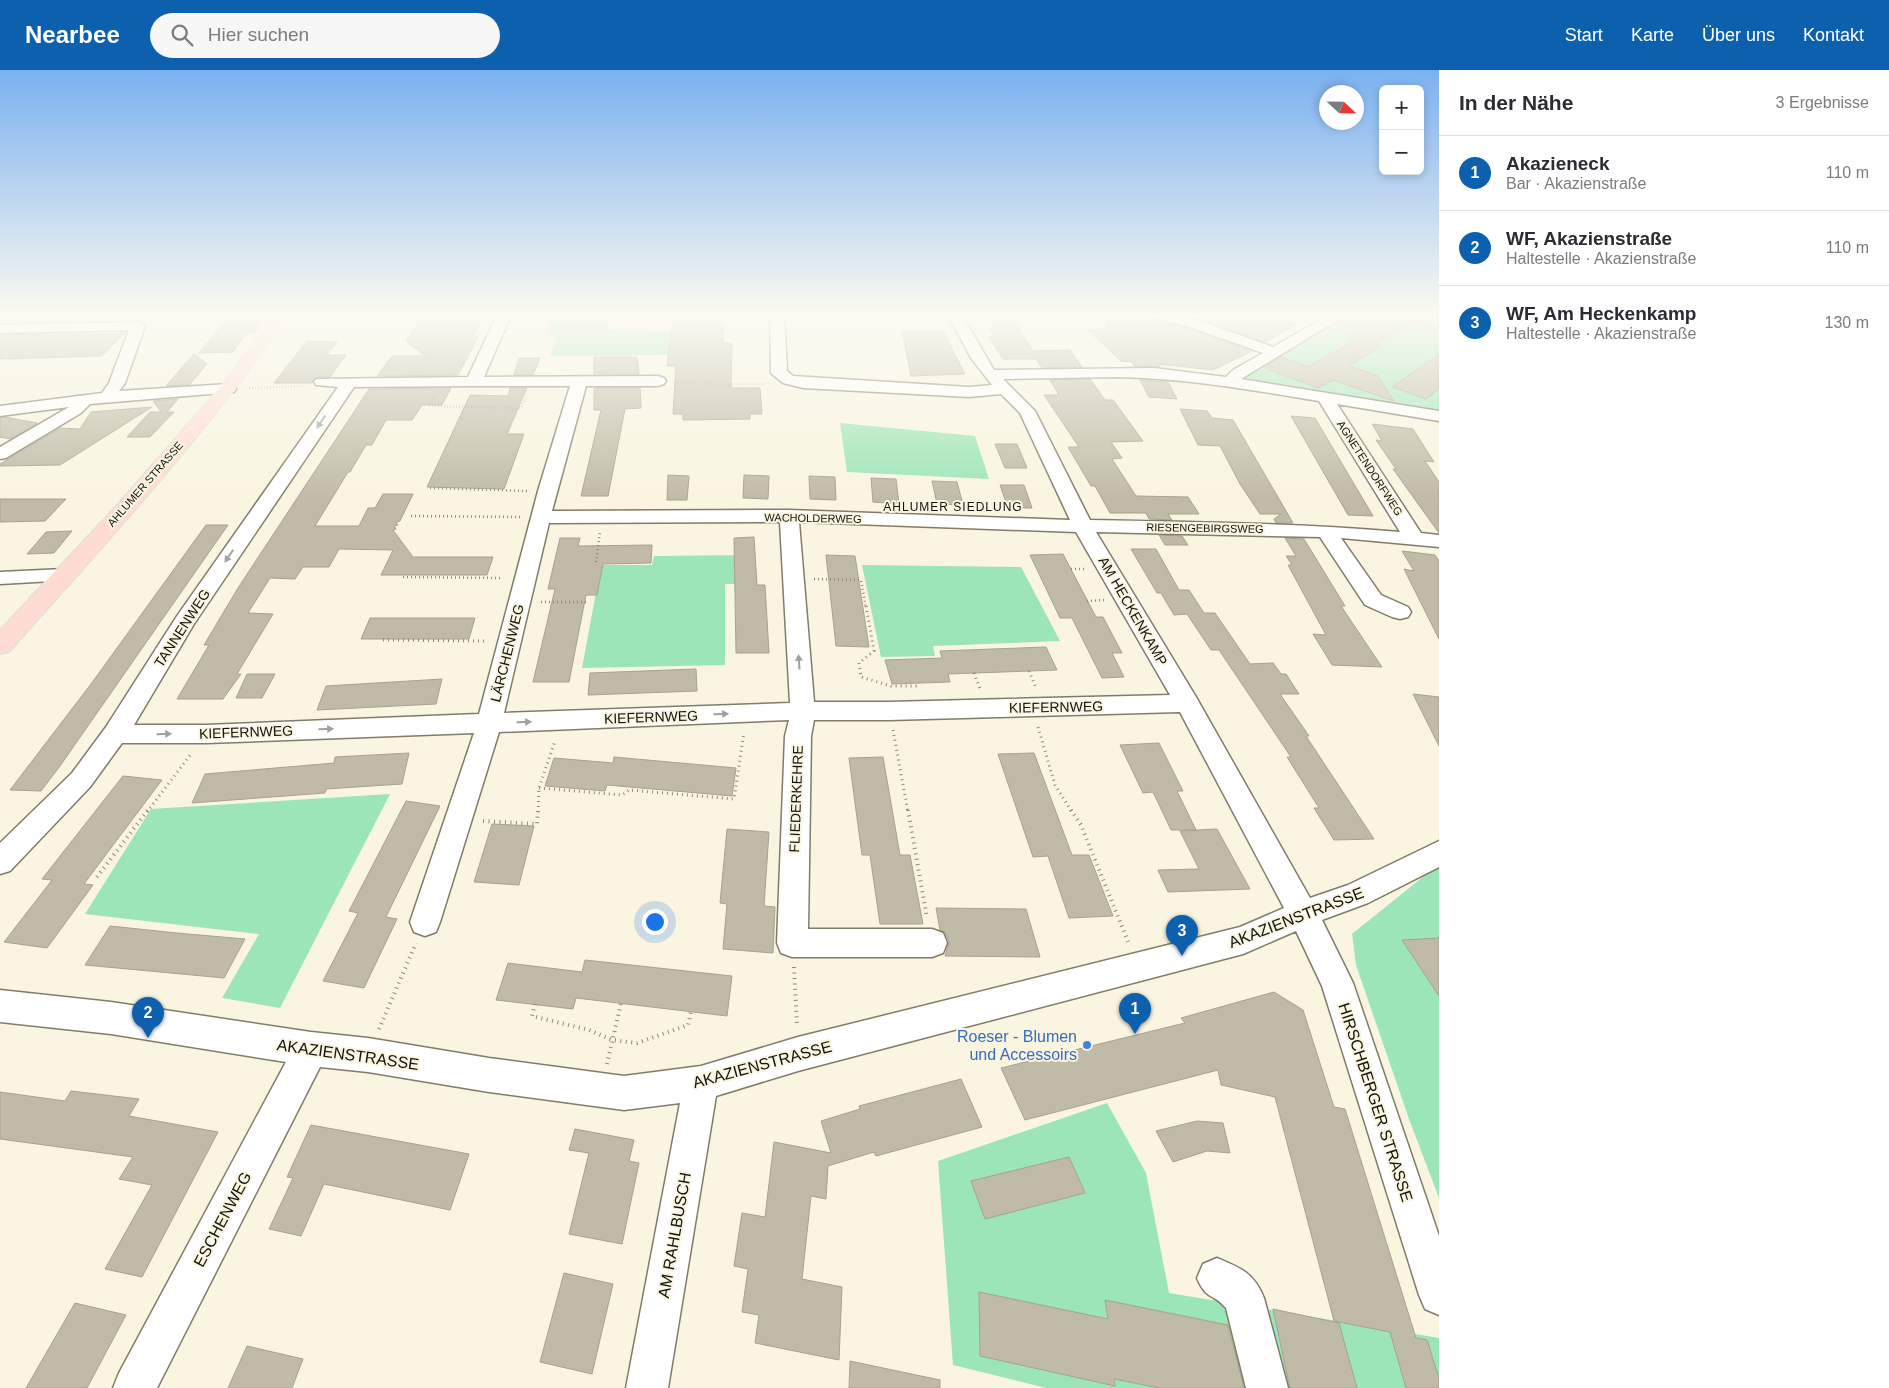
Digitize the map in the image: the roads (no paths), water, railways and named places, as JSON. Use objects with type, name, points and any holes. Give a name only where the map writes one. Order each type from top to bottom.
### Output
[{"type":"main road","name":"AHLUMER STRASSE","points":[[0,646],[237,377]]},
{"type":"street","points":[[107,397],[119,377]]},
{"type":"street","points":[[474,383],[477,377]]},
{"type":"street","points":[[782,377],[788,380],[803,383],[969,392],[997,382],[1062,377]]},
{"type":"street","name":"AM HECKENKAMP","points":[[993,377],[1027,411],[1083,526],[1187,703],[1304,914]]},
{"type":"street","points":[[1184,377],[1230,382],[1439,416]]},
{"type":"street","points":[[1230,382],[1235,377]]},
{"type":"street","points":[[322,382],[579,383],[658,381]]},
{"type":"street","name":"TANNENWEG","points":[[0,862],[80,780],[115,734],[184,621],[349,382]]},
{"type":"street","name":"LÄRCHENWEG","points":[[425,922],[489,724],[548,491],[579,383]]},
{"type":"street","points":[[0,411],[107,397],[228,389]]},
{"type":"street","name":"AGNETENDORFWEG","points":[[1325,398],[1414,538]]},
{"type":"street","points":[[0,454],[75,410],[87,400]]},
{"type":"street","name":"WACHOLDERWEG","points":[[542,517],[789,516],[1083,526]]},
{"type":"street","name":"FLIEDERKEHRE","points":[[789,516],[802,711],[798,736],[792,943],[932,943]]},
{"type":"street","name":"RIESENGEBIRGSWEG","points":[[1083,526],[1326,530],[1439,541]]},
{"type":"street","points":[[1326,530],[1373,600],[1400,612]]},
{"type":"street","points":[[0,578],[64,575]]},
{"type":"street","name":"KIEFERNWEG","points":[[115,734],[206,734],[802,711],[889,711],[1187,703]]},
{"type":"street","name":"AKAZIENSTRASSE","points":[[0,1006],[111,1018],[311,1049],[368,1055],[624,1093],[701,1082],[798,1054],[1243,940],[1358,894],[1439,853]]},
{"type":"street","name":"HIRSCHBERGER STRASSE","points":[[1304,914],[1337,983],[1439,1295]]},
{"type":"street","name":"ESCHENWEG","points":[[134,1388],[311,1049]]},
{"type":"street","name":"AM RAHLBUSCH","points":[[648,1388],[701,1082]]},
{"type":"street","points":[[1216,1278],[1235,1288],[1244,1298],[1267,1388]]},
{"type":"place","name":"WF, Am Heckenkamp","points":[[1182,956]]},
{"type":"place","name":"Akazieneck","points":[[1135,1034]]},
{"type":"place","name":"WF, Akazienstraße","points":[[148,1038]]},
{"type":"place","name":"Roeser - Blumen und Accessoirs","points":[[1087,1045]]},
{"type":"district","name":"AHLUMER SIEDLUNG","points":[[953,507]]}]
